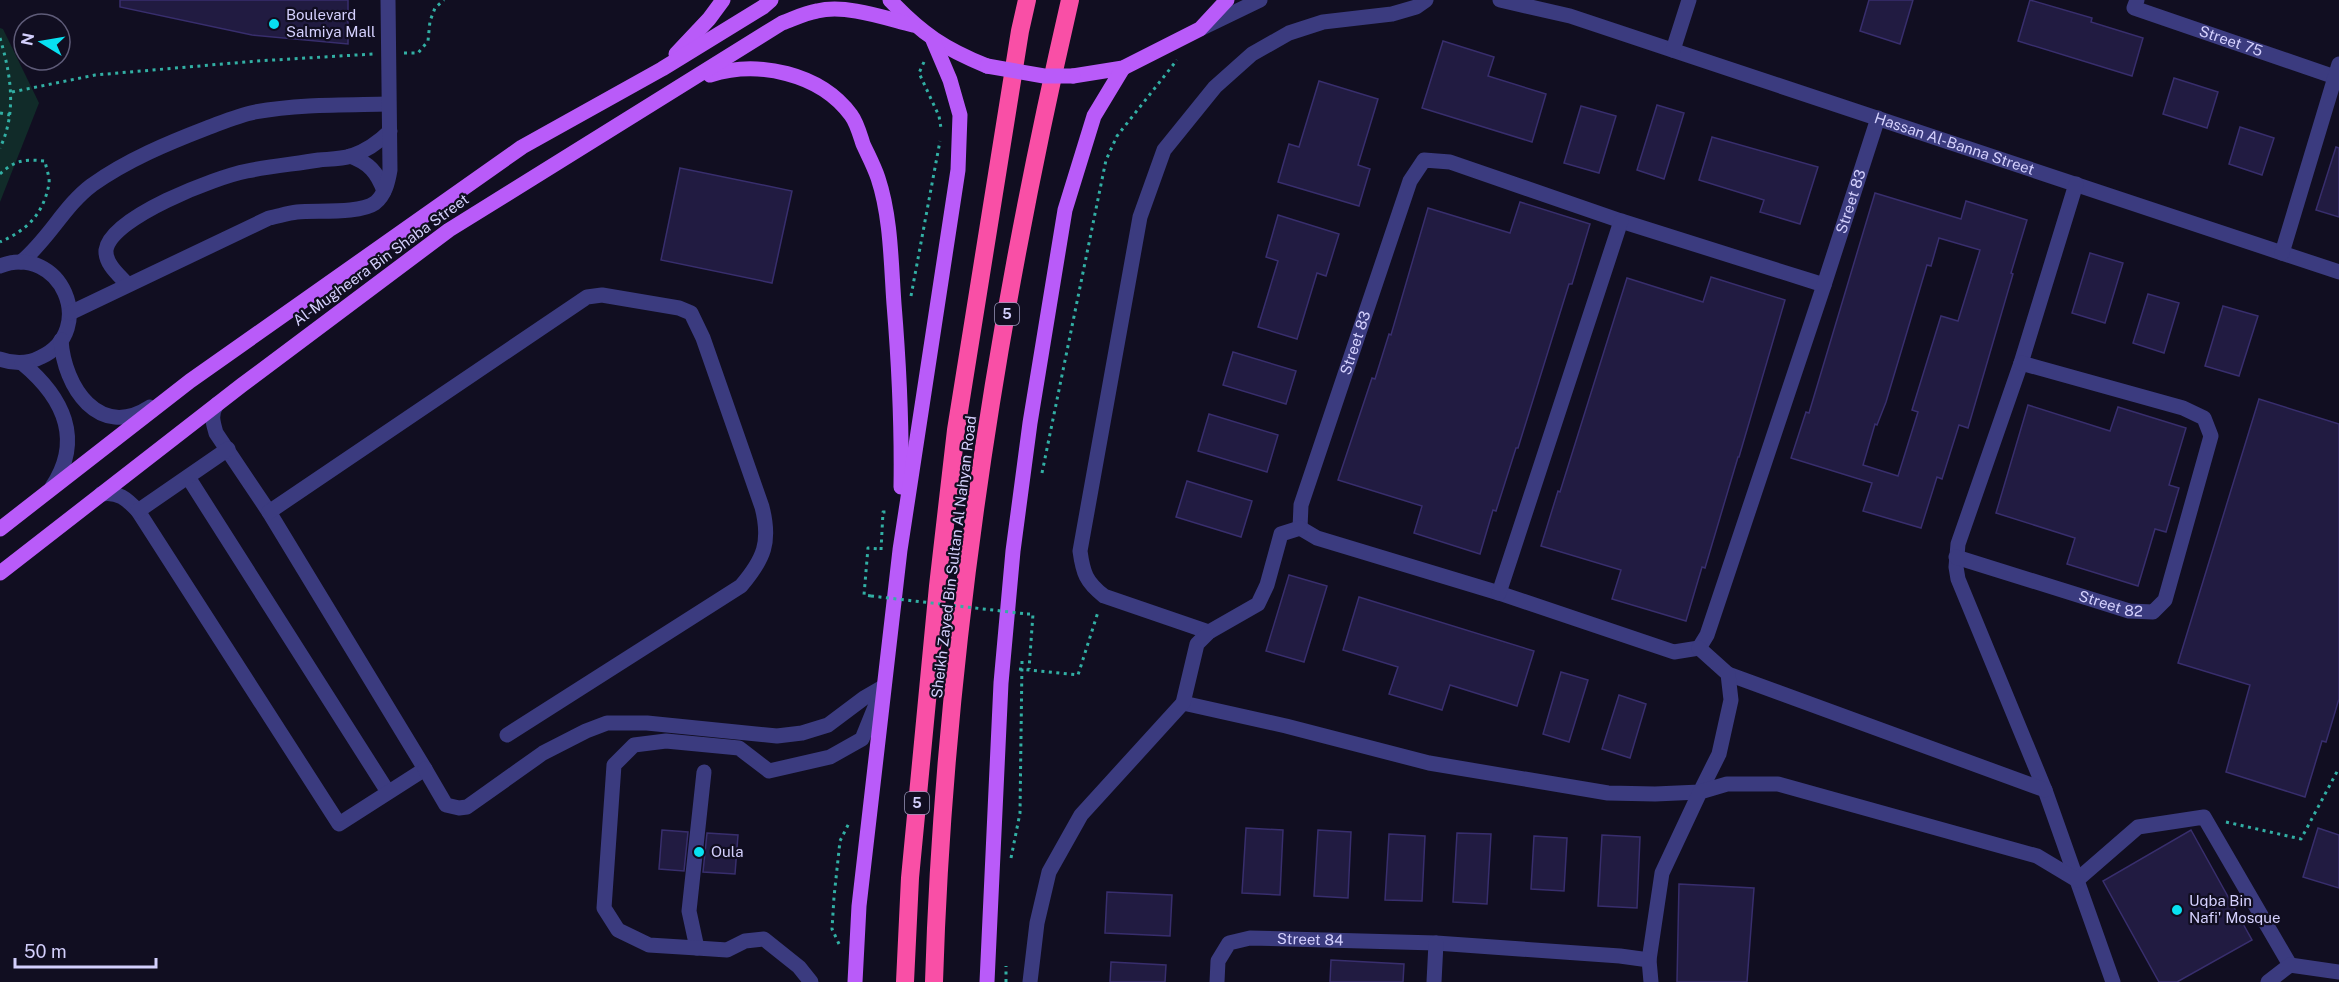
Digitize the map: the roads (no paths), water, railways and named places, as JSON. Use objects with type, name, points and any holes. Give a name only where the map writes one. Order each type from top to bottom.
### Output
[{"type":"highway","name":"Sheikh Zayed Bin Sultan Al Nahyan Road","points":[[905,982],[910,878],[938,586],[956,430],[1018,42],[1027,0]]},
{"type":"highway","name":"Sheikh Zayed Bin Sultan Al Nahyan Road","points":[[934,982],[936,920],[954,696],[976,504],[1042,122],[1070,0]]},
{"type":"highway","points":[[897,982],[910,878]]},
{"type":"highway","points":[[936,920],[942,982]]},
{"type":"main road","points":[[662,69],[709,19],[723,0]]},
{"type":"main road","name":"Al-Mugheera Bin Shaba Street","points":[[0,529],[190,381],[522,147],[662,69],[771,0]]},
{"type":"main road","points":[[890,0],[913,25],[959,55],[987,66],[1044,76],[1073,76],[1123,68],[1200,29],[1227,0]]},
{"type":"main road","name":"Al-Mugheera Bin Shaba Street","points":[[0,573],[217,404],[449,230],[782,23],[819,10],[871,14],[913,25]]},
{"type":"main road","points":[[855,982],[859,906],[900,550],[958,170],[960,115],[950,80],[933,40]]},
{"type":"main road","points":[[987,982],[1001,683],[1013,551],[1030,423],[1065,210],[1094,116],[1123,68]]},
{"type":"main road","points":[[688,82],[728,70],[761,69],[788,74],[824,89],[851,116],[878,179],[888,229],[901,413],[900,550]]},
{"type":"street","points":[[70,314],[127,284],[270,218],[297,212],[361,208],[372,205],[384,191],[390,170],[388,0]]},
{"type":"street","points":[[1200,29],[1260,0]]},
{"type":"street","points":[[1209,632],[1104,596],[1090,585],[1082,567],[1080,551],[1140,218],[1164,150],[1215,87],[1252,54],[1289,33],[1323,22],[1392,14],[1416,7],[1426,0]]},
{"type":"street","name":"Hassan Al-Banna Street","points":[[1500,0],[1570,16],[2339,272]]},
{"type":"street","name":"Hassan Al-Banna Street","points":[[1540,0],[1570,16]]},
{"type":"street","points":[[1673,50],[1689,0]]},
{"type":"street","name":"Street 75","points":[[2137,0],[2134,8],[2337,70],[2282,253]]},
{"type":"street","points":[[21,262],[36,250],[61,216],[92,185],[149,152],[217,124],[254,112],[303,107],[388,104]]},
{"type":"street","name":"Street 83","points":[[1699,648],[1707,635],[1878,118]]},
{"type":"street","points":[[127,284],[111,267],[106,251],[112,236],[140,215],[170,199],[235,174],[350,156],[371,146],[390,131]]},
{"type":"street","points":[[350,156],[371,167],[380,178],[384,191]]},
{"type":"street","name":"Street 83","points":[[1300,528],[1301,505],[1308,483],[1410,182],[1424,160],[1450,162],[1621,221],[1824,285]]},
{"type":"street","points":[[2076,184],[2021,363],[1958,544],[1956,557],[1958,579],[2044,790],[2113,982]]},
{"type":"street","points":[[1499,593],[1621,221]]},
{"type":"street","points":[[0,266],[21,262],[34,264],[46,270],[64,288],[70,314],[66,332],[45,356],[22,363],[0,358]]},
{"type":"street","points":[[269,512],[587,297],[602,295],[679,308],[691,313],[703,338],[762,507],[766,532],[764,554],[757,568],[741,586],[507,735]]},
{"type":"street","points":[[61,340],[66,369],[74,385],[90,405],[100,413],[112,418],[125,419],[138,415],[190,381]]},
{"type":"street","points":[[22,363],[47,386],[63,414],[68,429],[69,444],[66,459],[61,474],[50,491]]},
{"type":"street","name":"Street 82","points":[[1956,557],[2129,611],[2153,612],[2164,600],[2211,436],[2204,418],[2183,408],[2021,363]]},
{"type":"street","points":[[217,404],[212,411],[216,433],[269,512],[446,805],[466,807],[543,753],[607,723],[647,723],[777,736],[802,733],[828,725],[864,698],[884,687]]},
{"type":"street","points":[[138,511],[228,449]]},
{"type":"street","points":[[188,477],[388,792]]},
{"type":"street","points":[[102,494],[111,492],[120,495],[138,511],[339,824],[425,769]]},
{"type":"street","points":[[1030,982],[1036,923],[1049,872],[1081,815],[1183,703],[1197,644],[1209,632],[1258,604],[1267,585],[1281,534],[1300,528],[1317,538],[1499,593],[1674,652],[1699,648],[1728,674],[2044,790]]},
{"type":"street","points":[[1651,982],[1649,960],[1662,873],[1719,754],[1731,700],[1728,674]]},
{"type":"street","points":[[812,982],[798,967],[764,939],[745,941],[726,950],[649,945],[618,930],[604,908],[614,765],[634,745],[666,741],[739,748],[769,771],[830,757],[862,739],[884,687]]},
{"type":"street","points":[[1183,703],[1286,726],[1429,763],[1608,793],[1700,792],[1727,784],[1778,784],[2037,856],[2078,880]]},
{"type":"street","points":[[697,948],[689,911],[704,772]]},
{"type":"street","points":[[2078,880],[2138,827],[2204,817],[2290,965]]},
{"type":"street","name":"Street 84","points":[[1217,982],[1218,961],[1229,943],[1250,938],[1436,943],[1649,960]]},
{"type":"street","points":[[1434,982],[1436,943]]},
{"type":"street","points":[[2268,982],[2290,965],[2339,972]]},
{"type":"place","name":"Boulevard Salmiya Mall","points":[[274,24]]},
{"type":"place","name":"Oula","points":[[699,852]]},
{"type":"place","name":"Uqba Bin Nafi' Mosque","points":[[2177,910]]}]
